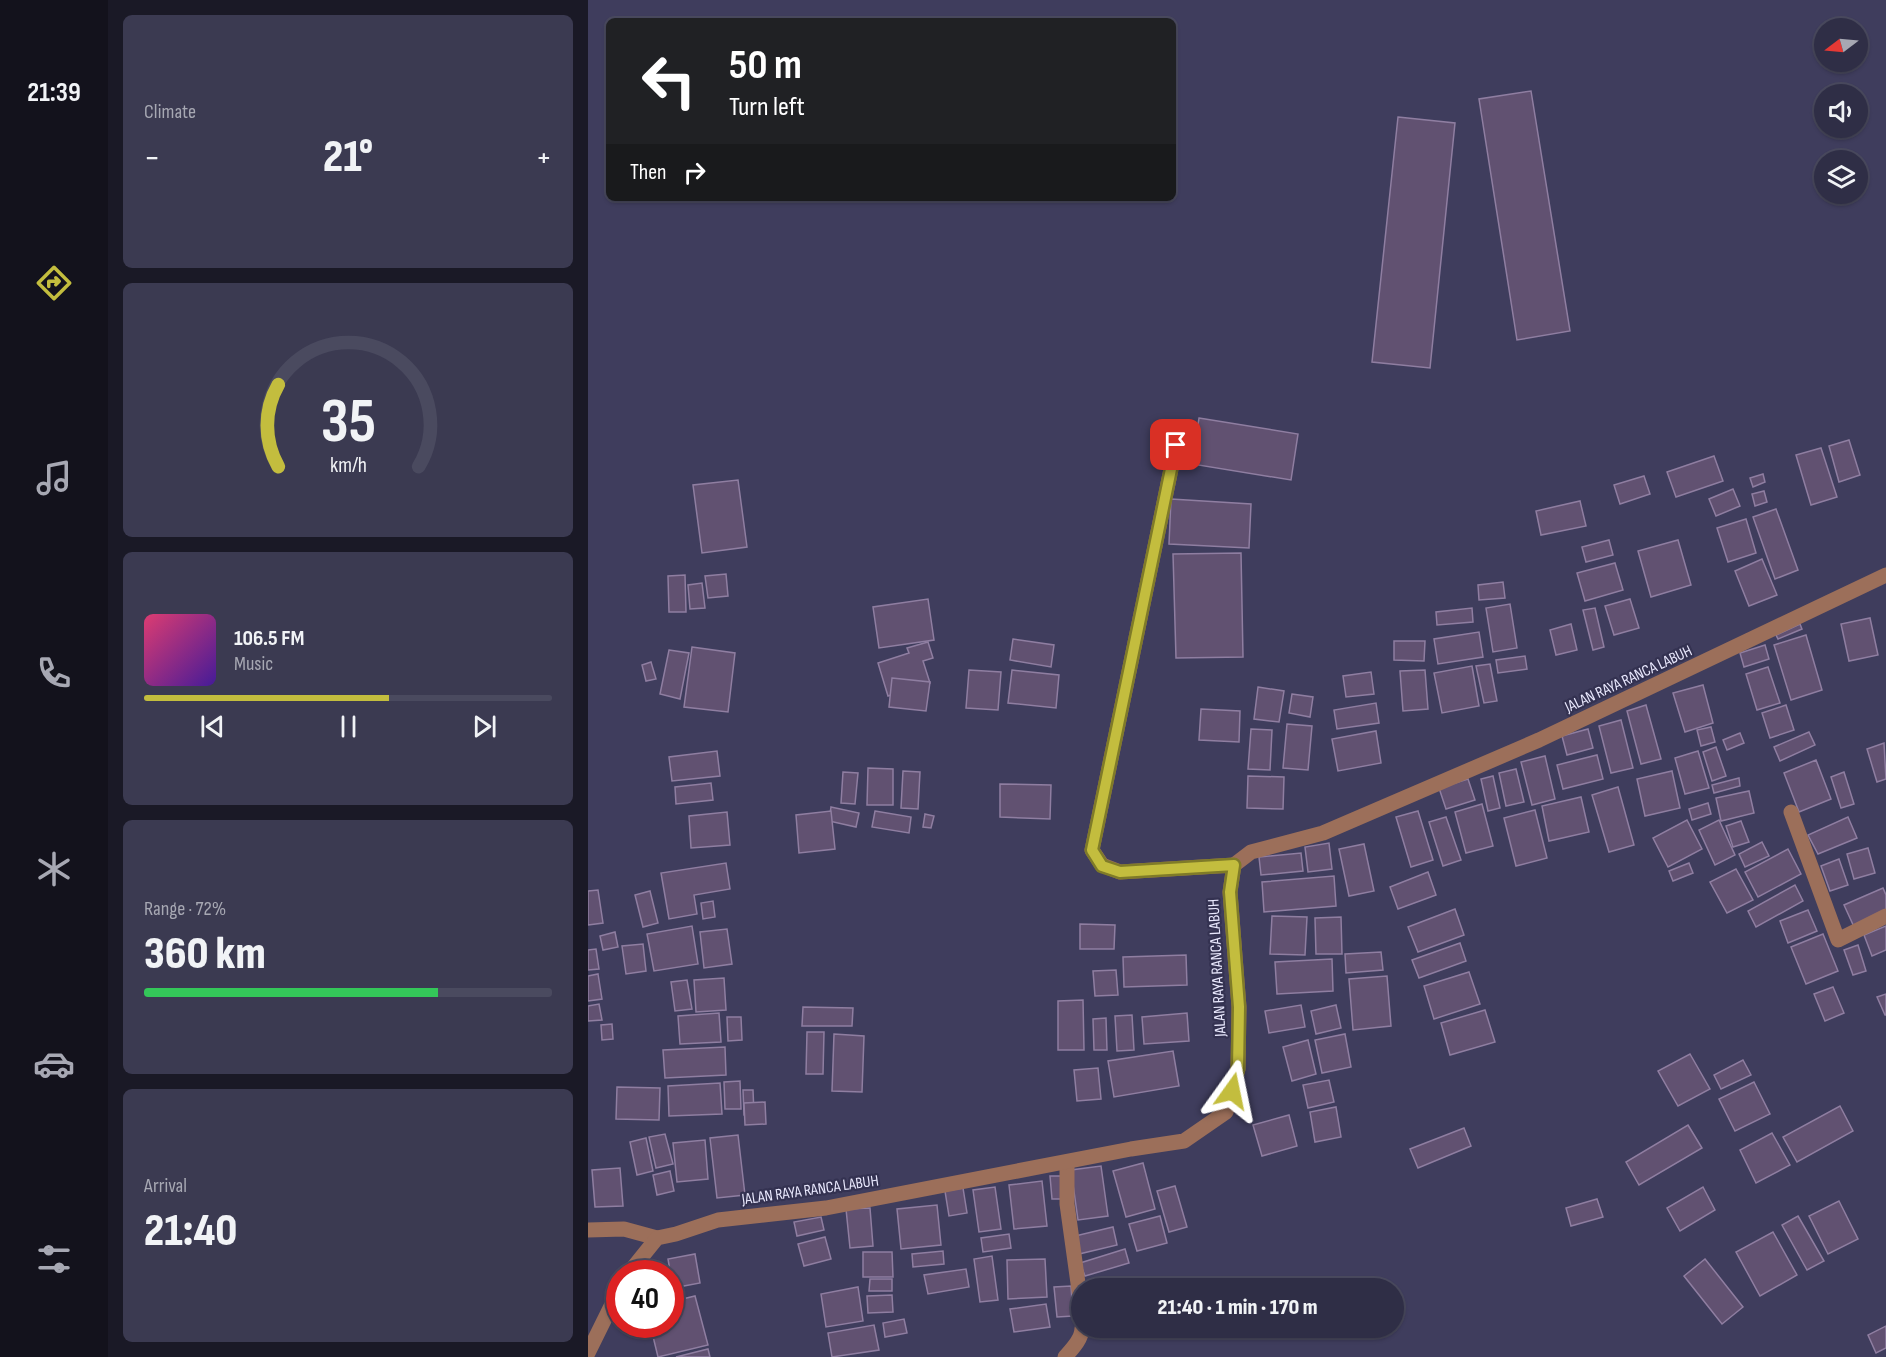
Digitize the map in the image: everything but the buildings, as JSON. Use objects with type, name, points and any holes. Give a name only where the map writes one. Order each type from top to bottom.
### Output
[{"type":"street","points":[[1176,445],[1092,850],[1102,866],[1120,872],[1234,865]]},
{"type":"street","name":"JALAN RAYA RANCA LABUH","points":[[657,1238],[718,1220],[826,1208],[1184,1141],[1226,1112],[1238,1069],[1239,1007],[1230,892],[1234,865],[1251,852],[1323,833],[1539,740],[1886,575]]},
{"type":"street","points":[[1791,812],[1838,940],[1886,916]]},
{"type":"street","points":[[1067,1162],[1067,1204],[1077,1278]]},
{"type":"street","points":[[588,1230],[624,1229],[657,1238],[639,1260]]},
{"type":"street","points":[[588,1353],[606,1316]]},
{"type":"street","points":[[1065,1357],[1079,1338]]},
{"type":"route","points":[[1176,445],[1092,850],[1102,866],[1120,872],[1234,865],[1230,892],[1239,1007],[1238,1069],[1232,1091]]}]
